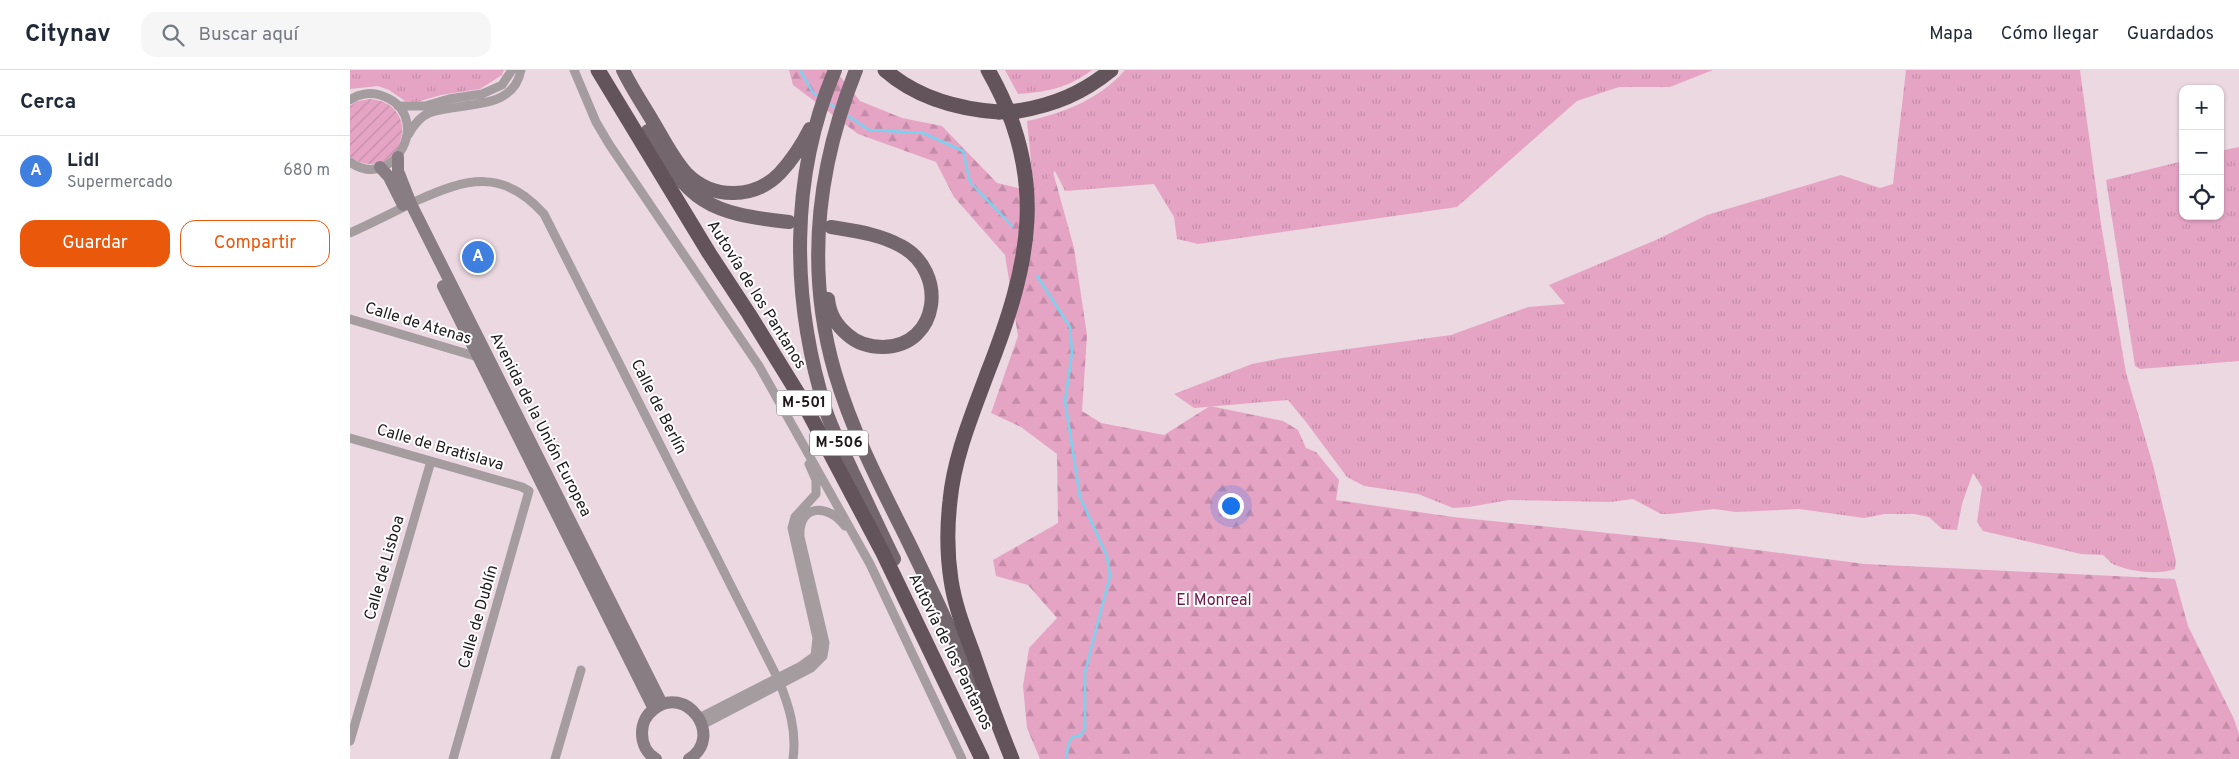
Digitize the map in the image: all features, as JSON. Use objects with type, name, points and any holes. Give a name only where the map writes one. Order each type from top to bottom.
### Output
[{"type":"highway","points":[[885,70],[910,88],[958,107],[999,112],[1018,112],[1053,104],[1071,96],[1096,82],[1111,70]]},
{"type":"highway","name":"Autovía de los Pantanos","points":[[988,70],[1004,100],[1016,132],[1026,177],[1027,228],[1024,258],[1015,298],[967,427],[958,459],[950,500],[948,540],[951,580],[956,606],[993,714],[1012,759]]},
{"type":"highway","name":"Autovía de los Pantanos","points":[[604,72],[709,253],[750,314],[802,400],[883,553],[979,754]]},
{"type":"main road","points":[[623,70],[673,155],[688,174],[705,187],[721,193],[748,192],[762,186],[778,175],[793,158],[818,116]]},
{"type":"main road","name":"M-506","points":[[836,70],[828,86],[818,116],[806,172],[799,232],[801,290],[814,367],[826,412],[953,686],[979,754]]},
{"type":"main road","name":"M-506","points":[[856,70],[836,128],[821,191],[817,253],[823,322],[835,372],[855,430],[968,669],[993,714]]},
{"type":"main road","points":[[604,72],[665,161],[686,186],[704,202],[736,215],[789,222]]},
{"type":"main road","points":[[817,253],[825,273],[830,311],[839,327],[854,340],[872,347],[892,346],[907,342],[920,330],[930,314],[933,294],[929,273],[917,258],[902,246],[876,236],[831,226]]},
{"type":"street","points":[[398,106],[425,106],[449,99],[482,94],[502,86],[512,70]]},
{"type":"street","points":[[350,162],[365,168],[380,167],[388,164],[398,157],[408,135],[418,120],[429,113],[490,103],[502,96],[516,82],[521,70]]},
{"type":"street","points":[[574,70],[596,122],[609,144],[759,366],[784,409],[870,564],[962,759]]},
{"type":"street","points":[[350,100],[365,94],[377,94],[389,98],[398,106],[406,120],[408,135]]},
{"type":"street","name":"Avenida de la Unión Europea","points":[[398,157],[398,171],[408,205],[478,357],[544,491],[658,707]]},
{"type":"street","name":"Avenida de la Unión Europea","points":[[380,167],[408,205],[658,707]]},
{"type":"street","name":"Calle de Berlín","points":[[350,233],[408,205],[458,184],[488,182],[509,187],[531,200],[544,214],[789,704],[793,759]]},
{"type":"street","name":"Calle de Atenas","points":[[350,319],[478,357]]},
{"type":"street","points":[[778,681],[812,659],[818,644],[792,528],[795,516],[816,494],[817,485],[814,474],[784,409]]},
{"type":"street","name":"Calle de Bratislava","points":[[350,438],[526,489],[544,491]]},
{"type":"street","name":"Calle de Lisboa","points":[[350,741],[431,461]]},
{"type":"street","name":"Calle de Dublín","points":[[453,759],[526,489],[536,475]]},
{"type":"street","points":[[700,721],[820,661],[825,650],[824,636],[800,537],[801,521],[805,516],[817,510],[824,510],[837,516],[870,564]]},
{"type":"street","points":[[555,759],[581,670]]},
{"type":"street","points":[[656,759],[647,750],[643,740],[642,730],[644,721],[658,707],[677,703],[687,706],[700,721],[702,740],[698,750],[688,759]]},
{"type":"green space","points":[[350,70],[504,70],[502,75],[480,89],[441,95],[417,102],[405,101],[389,90],[378,86],[350,89]]},
{"type":"green space","name":"El Monreal","points":[[789,70],[835,70],[860,101],[902,118],[942,126],[997,183],[1034,192],[1053,172],[1074,248],[1087,335],[1082,411],[1101,423],[1164,435],[1210,406],[1283,421],[1298,430],[1306,448],[1316,452],[1339,480],[1336,500],[1453,517],[1694,542],[1865,564],[2175,579],[2188,626],[2234,719],[2239,734],[2239,759],[1040,759],[1027,728],[1023,686],[1029,648],[1057,618],[1028,585],[996,576],[993,560],[1058,523],[1057,454],[1021,427],[991,413],[1018,336],[1005,255],[954,197],[936,162],[858,134],[793,85]]},
{"type":"green space","points":[[1005,70],[1092,70],[1074,81],[1057,88],[1018,94]]},
{"type":"green space","points":[[1125,70],[1713,70],[1670,87],[1619,87],[1577,101],[1457,207],[1198,244],[1177,239],[1174,217],[1154,184],[1065,191],[1055,171],[1034,192],[1027,121],[1068,109],[1093,97]]},
{"type":"green space","points":[[1906,70],[2080,70],[2101,224],[2126,373],[2153,465],[2176,561],[2175,569],[2161,572],[2145,572],[2129,569],[2114,564],[2103,555],[2081,554],[1983,531],[1977,522],[1982,487],[1973,473],[1962,504],[1957,530],[1942,529],[1929,517],[1914,514],[1885,514],[1864,518],[1799,509],[1736,512],[1714,509],[1661,514],[1633,499],[1610,502],[1509,500],[1453,508],[1418,494],[1364,486],[1347,477],[1288,400],[1194,408],[1174,394],[1252,364],[1282,358],[1451,335],[1528,307],[1565,304],[1549,285],[1656,240],[1707,215],[1841,175],[1880,188],[1893,184]]},
{"type":"green space","points":[[370,99],[388,104],[398,115],[402,128],[400,142],[393,154],[382,162],[367,164],[350,157],[350,106],[358,101]]},
{"type":"green space","points":[[2239,147],[2239,361],[2140,369],[2135,366],[2106,180],[2179,162],[2179,220],[2224,220],[2224,150]]},
{"type":"waterway","points":[[800,70],[813,93],[820,97]]},
{"type":"waterway","points":[[828,103],[838,109]]},
{"type":"waterway","points":[[845,114],[869,130],[923,133],[963,151],[970,182],[1012,226]]},
{"type":"waterway","points":[[1037,276],[1070,327],[1072,353],[1065,401],[1080,497],[1107,556],[1110,576],[1085,672],[1085,729],[1081,735],[1073,737],[1069,742],[1066,759]]},
{"type":"place","name":"Lidl","points":[[478,257]]}]
